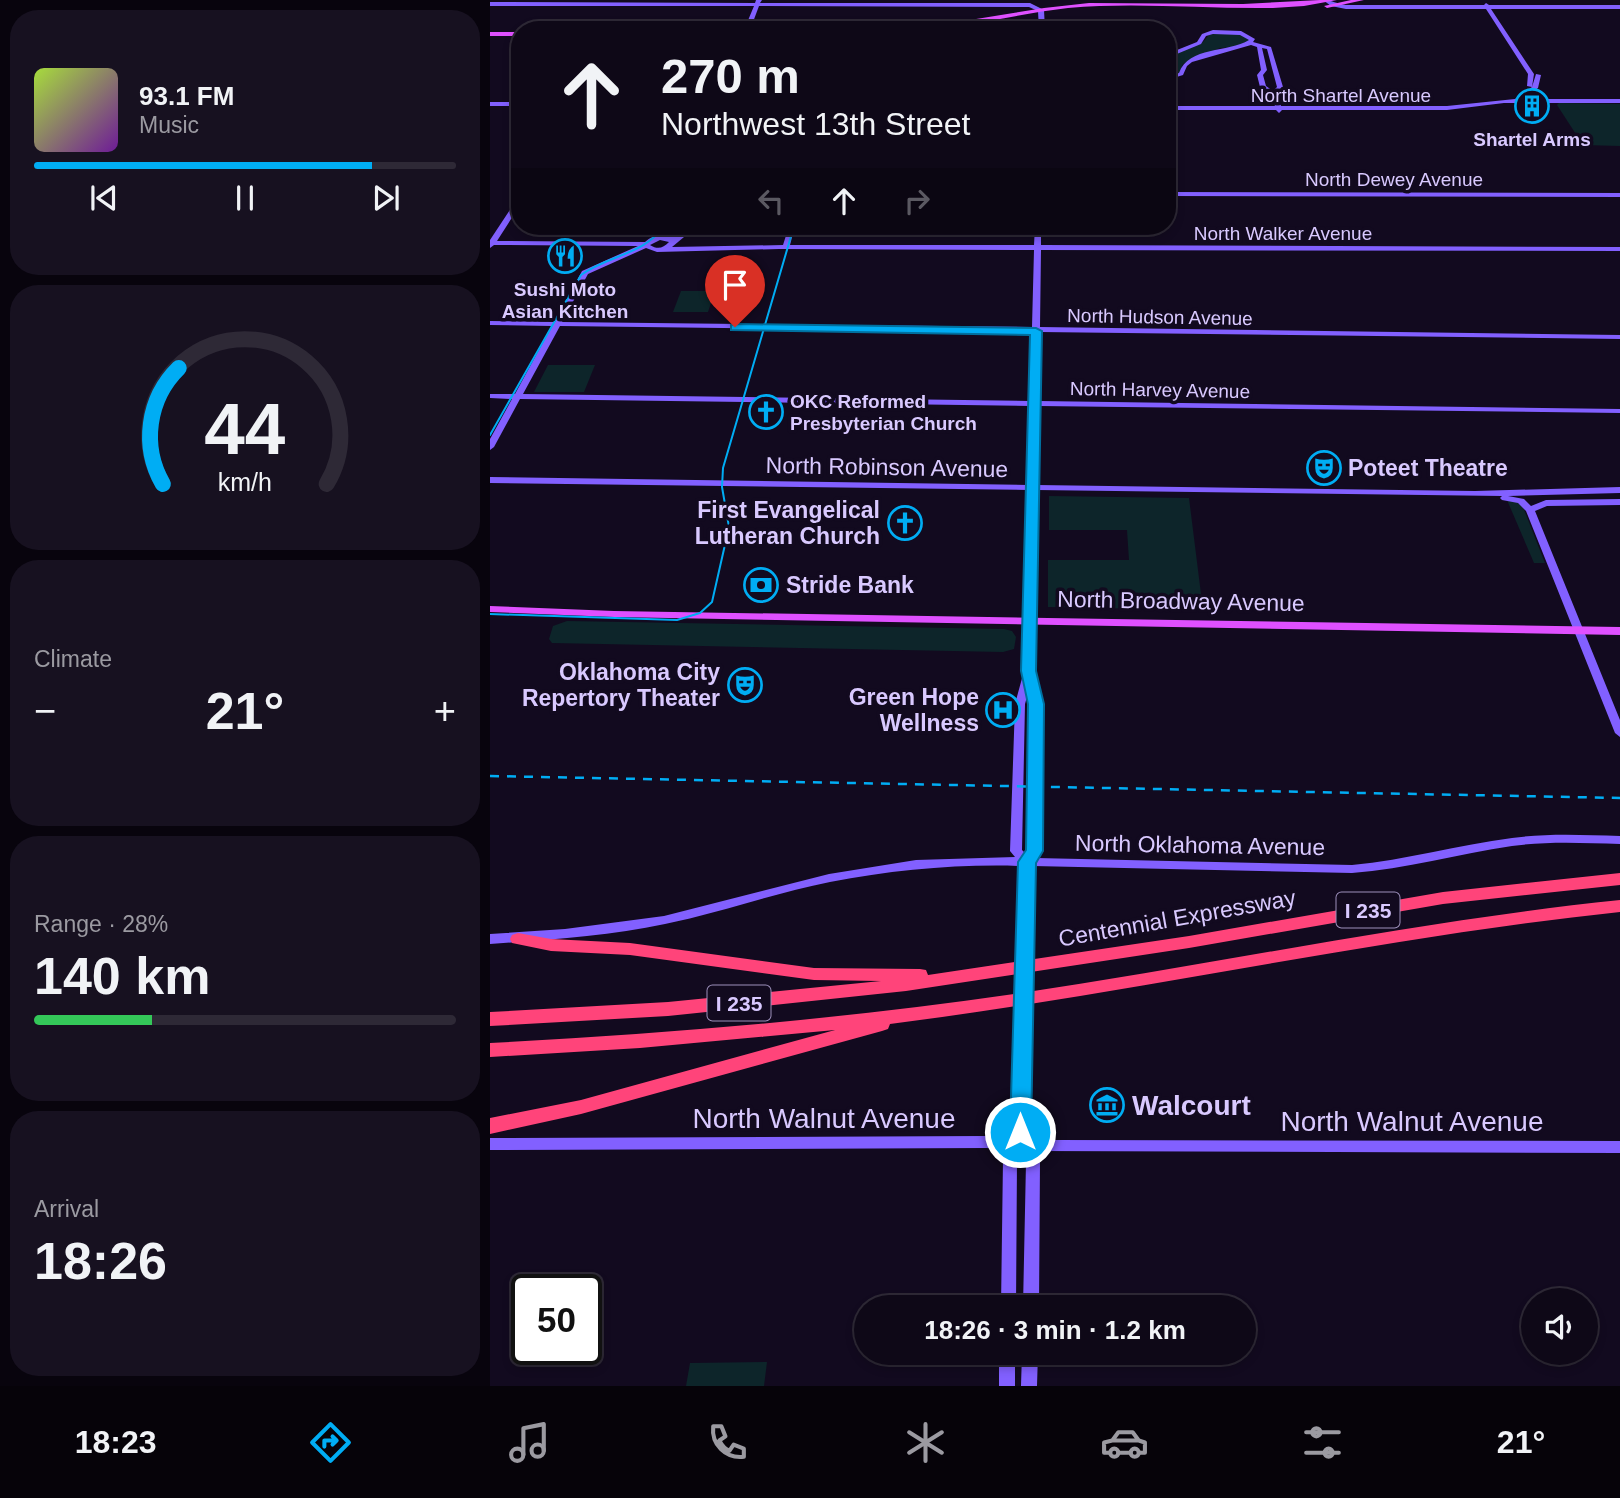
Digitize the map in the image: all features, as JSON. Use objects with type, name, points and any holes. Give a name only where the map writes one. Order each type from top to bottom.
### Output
[{"type":"highway","name":"Centennial Expressway","points":[[490,1019],[736,1003],[988,974],[1443,898],[1620,880]]},
{"type":"highway","name":"I 235","points":[[490,1050],[684,1038],[913,1014],[1074,991],[1338,944],[1532,915],[1620,906]]},
{"type":"highway","points":[[518,939],[551,945],[630,949],[744,967],[835,976],[988,974]]},
{"type":"highway","points":[[490,1126],[581,1107],[843,1036],[913,1014]]},
{"type":"main road","points":[[996,21],[1042,12],[1092,8],[1361,0]]},
{"type":"main road","points":[[1309,7],[1330,2]]},
{"type":"main road","points":[[1030,5],[1346,7]]},
{"type":"main road","points":[[986,21],[1079,6]]},
{"type":"main road","points":[[490,32],[511,32]]},
{"type":"main road","name":"North Broadway Avenue","points":[[490,608],[614,614],[1030,619],[1620,632]]},
{"type":"street","points":[[751,21],[758,2]]},
{"type":"street","points":[[490,4],[758,2],[1030,5],[1042,12],[1042,21]]},
{"type":"street","points":[[1330,2],[1346,7],[1488,3],[1525,6],[1620,6]]},
{"type":"street","points":[[1488,3],[1538,75],[1553,102]]},
{"type":"street","points":[[1488,3],[1532,77],[1526,90],[1504,102]]},
{"type":"street","points":[[1176,52],[1199,43],[1204,36],[1213,32],[1244,34],[1252,38],[1263,72],[1260,75],[1263,87],[1274,94],[1279,110]]},
{"type":"street","points":[[1176,75],[1181,74],[1185,65],[1219,50],[1255,44],[1269,48],[1280,87],[1274,94]]},
{"type":"street","points":[[1263,72],[1276,72]]},
{"type":"street","points":[[1513,102],[1534,90],[1539,81],[1538,75]]},
{"type":"street","name":"North Shartel Avenue","points":[[1279,110],[1452,108],[1504,102],[1620,102]]},
{"type":"street","name":"North Shartel Avenue","points":[[1176,109],[1454,110],[1513,102]]},
{"type":"street","points":[[490,104],[511,104]]},
{"type":"street","name":"North Dewey Avenue","points":[[1176,194],[1620,195]]},
{"type":"street","points":[[491,244],[511,214]]},
{"type":"street","points":[[490,447],[584,275],[650,242],[675,235]]},
{"type":"street","points":[[669,237],[686,235]]},
{"type":"street","points":[[786,247],[789,235]]},
{"type":"street","points":[[1008,1295],[1010,1160],[1020,1144],[1027,862],[1035,851],[1036,704],[1029,671],[1038,235]]},
{"type":"street","points":[[662,249],[669,237]]},
{"type":"street","name":"North Walker Avenue","points":[[669,237],[735,247]]},
{"type":"street","points":[[491,244],[650,242],[662,249]]},
{"type":"street","points":[[596,267],[643,251],[662,249]]},
{"type":"street","name":"North Walker Avenue","points":[[662,249],[1620,249]]},
{"type":"street","name":"North Hudson Avenue","points":[[490,323],[1620,337]]},
{"type":"street","name":"North Harvey Avenue","points":[[490,396],[1620,411]]},
{"type":"street","name":"North Robinson Avenue","points":[[490,480],[1475,494],[1620,490]]},
{"type":"street","points":[[1523,492],[1535,497],[1578,502]]},
{"type":"street","points":[[1475,494],[1518,500],[1530,510],[1620,733]]},
{"type":"street","points":[[1530,510],[1543,503],[1620,502]]},
{"type":"street","points":[[1027,862],[1016,851],[1020,704],[1029,671]]},
{"type":"street","name":"North Oklahoma Avenue","points":[[490,939],[518,939],[664,920],[829,878],[916,863],[1027,862],[1352,869],[1409,863],[1525,841],[1620,840]]},
{"type":"street","name":"North Walnut Avenue","points":[[490,1144],[1620,1147]]},
{"type":"street","points":[[1020,1144],[1033,1160],[1031,1295]]},
{"type":"street","points":[[1007,1365],[1007,1386]]},
{"type":"street","points":[[1029,1386],[1030,1365]]},
{"type":"green space","points":[[1240,34],[1250,40],[1235,47],[1220,48],[1183,64],[1176,74],[1176,53],[1203,42],[1209,35]]},
{"type":"green space","points":[[1620,104],[1620,146],[1583,145],[1557,105]]},
{"type":"green space","points":[[681,291],[715,291],[708,312],[673,312]]},
{"type":"green space","points":[[548,365],[595,365],[584,392],[534,392]]},
{"type":"green space","points":[[1049,496],[1189,498],[1203,610],[1048,607],[1048,560],[1129,560],[1127,530],[1049,530]]},
{"type":"green space","points":[[1507,500],[1517,502],[1523,507],[1545,563],[1534,563]]},
{"type":"green space","points":[[567,621],[1004,629],[1012,631],[1016,637],[1014,649],[1003,652],[552,643],[549,639],[553,626]]},
{"type":"green space","points":[[767,1362],[764,1386],[686,1386],[690,1363]]},
{"type":"tram line","points":[[490,435],[581,275],[636,249],[657,235]]},
{"type":"tram line","points":[[490,614],[677,620],[700,613],[712,602],[729,527],[722,487],[723,468],[791,235]]},
{"type":"railway","points":[[490,776],[1620,798]]},
{"type":"place","name":"Shartel Arms","points":[[1532,106]]},
{"type":"place","name":"Sushi Moto Asian Kitchen","points":[[565,256]]},
{"type":"place","name":"OKC Reformed Presbyterian Church","points":[[766,412]]},
{"type":"place","name":"Poteet Theatre","points":[[1324,468]]},
{"type":"place","name":"First Evangelical Lutheran Church","points":[[905,523]]},
{"type":"place","name":"Stride Bank","points":[[761,585]]},
{"type":"place","name":"Oklahoma City Repertory Theater","points":[[745,685]]},
{"type":"place","name":"Green Hope Wellness","points":[[1003,710]]},
{"type":"place","name":"Walcourt","points":[[1107,1105]]},
{"type":"route","points":[[735,327],[1036,331],[1029,671],[1036,704],[1035,851],[1027,862],[1020,1132]]}]
